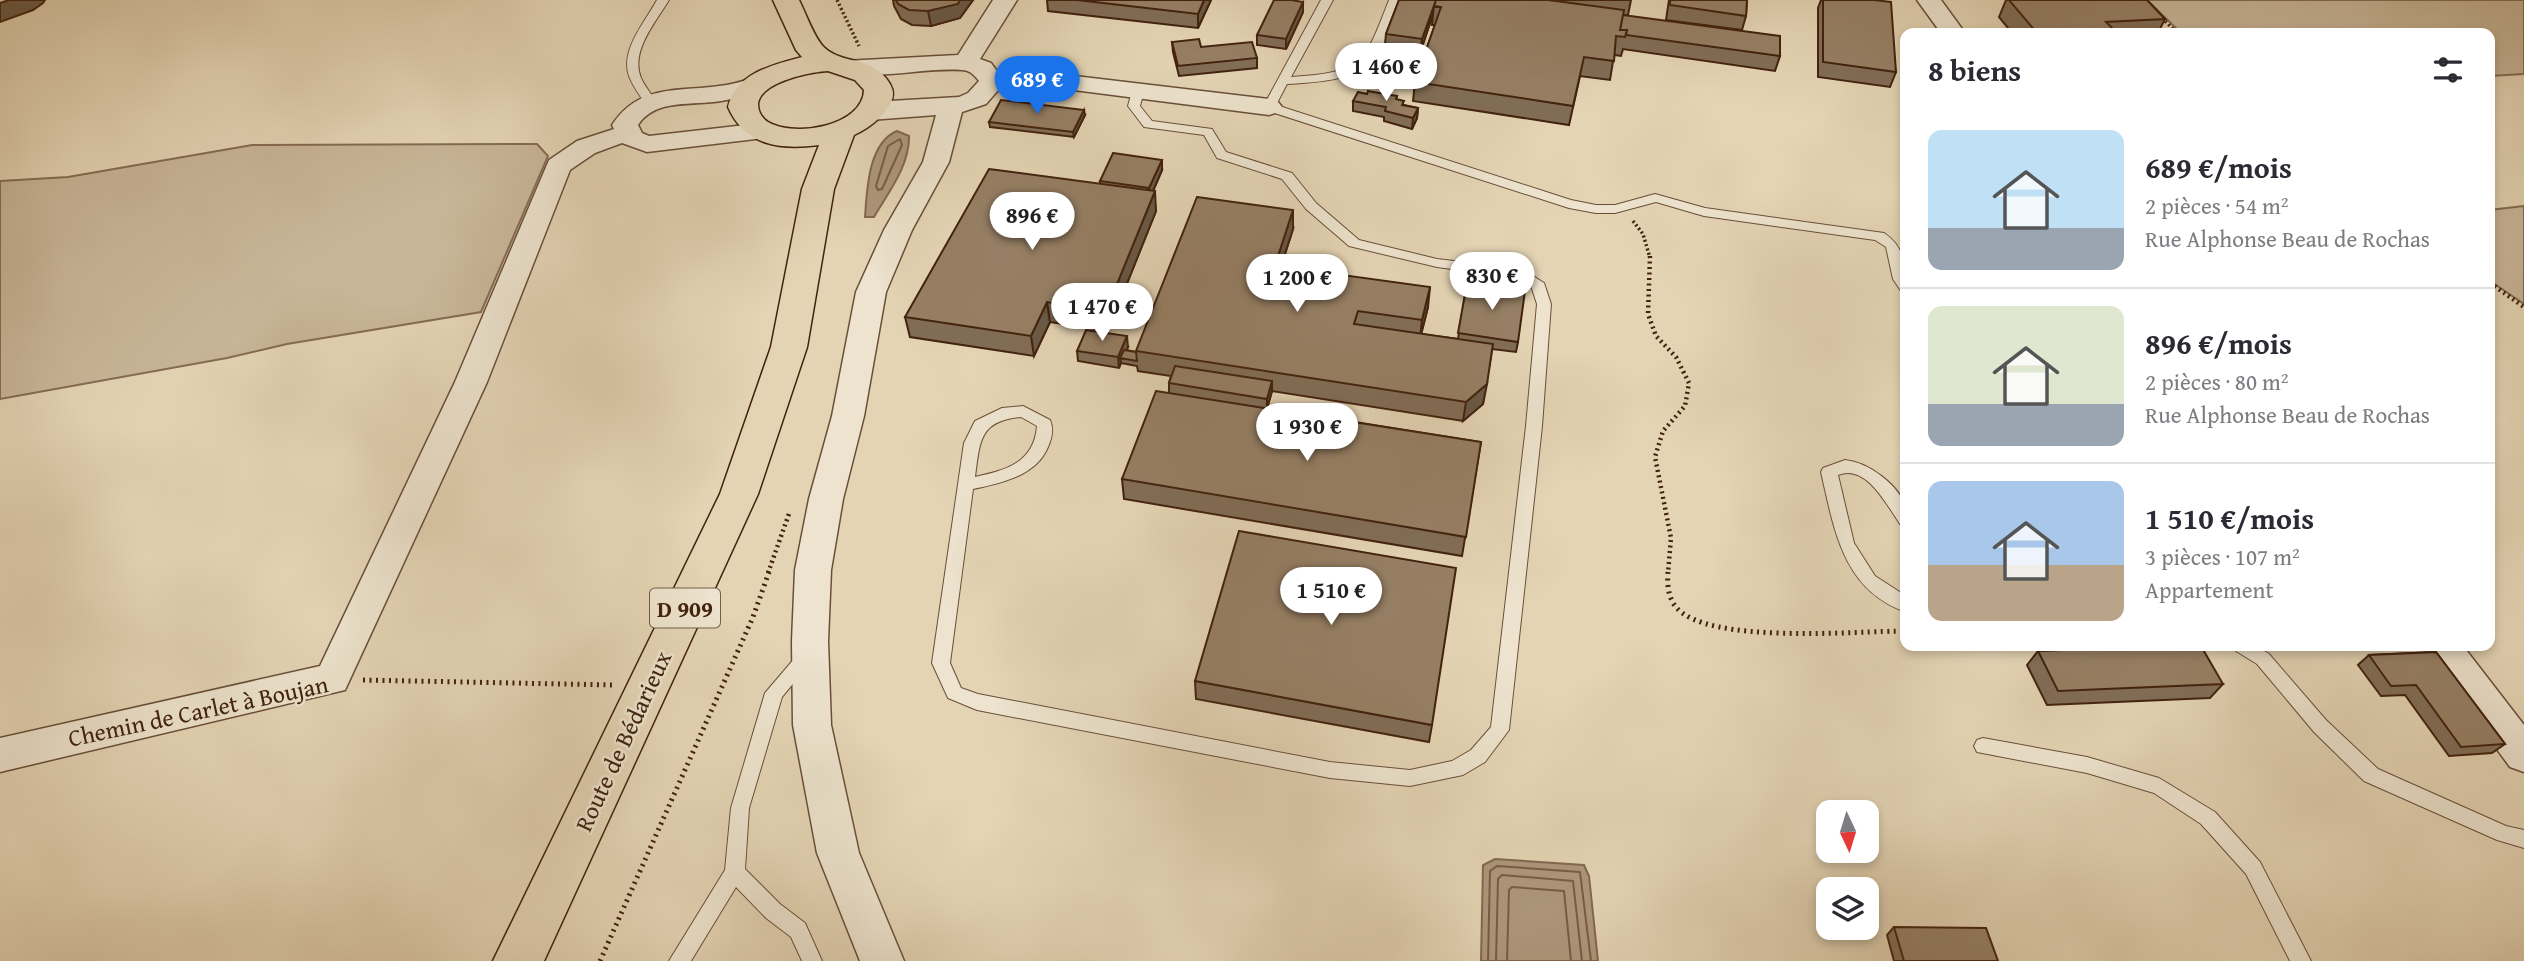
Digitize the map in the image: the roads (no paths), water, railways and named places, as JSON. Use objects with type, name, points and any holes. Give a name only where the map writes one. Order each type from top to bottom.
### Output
[{"type":"main road","points":[[774,134],[814,136],[842,129],[870,112],[877,101],[879,90],[875,80],[810,50],[786,0]]},
{"type":"main road","points":[[765,79],[782,62],[787,39],[786,0]]},
{"type":"main road","points":[[765,79],[800,65],[840,64]]},
{"type":"main road","name":"Route de Bédarieux","points":[[765,79],[744,105],[745,115],[751,124],[774,134],[793,147],[808,239]]},
{"type":"main road","name":"Route de Bédarieux","points":[[518,961],[739,494],[789,347],[818,189],[842,129]]},
{"type":"street","points":[[966,62],[1005,0]]},
{"type":"street","points":[[1929,0],[1949,28]]},
{"type":"street","points":[[840,64],[902,67],[966,62],[982,68],[992,82]]},
{"type":"street","points":[[765,79],[719,94],[650,103],[633,111],[625,125],[626,133],[638,141],[660,144],[774,134]]},
{"type":"street","points":[[992,82],[1058,81],[1269,107]]},
{"type":"street","points":[[870,112],[950,106],[981,97],[989,90],[992,82]]},
{"type":"street","points":[[882,961],[838,853],[812,725],[810,653],[813,570],[826,499],[848,416],[871,292],[898,230],[936,162],[945,137],[950,106]]},
{"type":"street","name":"Chemin de Carlet à Boujan","points":[[0,755],[332,679],[471,382],[558,166],[586,147],[626,133]]},
{"type":"street","points":[[2446,651],[2524,755]]},
{"type":"lane","points":[[650,103],[635,78],[632,60],[636,46],[663,0]]},
{"type":"lane","points":[[1327,0],[1269,107],[1569,204],[1596,209],[1621,208],[1654,198],[1704,212],[1879,236],[1892,245],[1900,279]]},
{"type":"lane","points":[[1281,81],[1331,78],[1364,61],[1373,54],[1395,0]]},
{"type":"lane","points":[[966,485],[1027,466],[1046,440],[1045,424],[1023,411],[1002,413],[980,425],[972,443],[966,485],[941,663],[954,693],[977,702],[1330,770],[1410,778],[1456,769],[1478,756],[1500,730],[1534,426],[1544,304],[1537,284],[1522,274],[1437,263],[1354,243],[1311,206],[1287,176],[1221,155],[1208,132],[1148,124],[1134,106],[1138,91]]},
{"type":"lane","points":[[1900,511],[1885,490],[1864,470],[1845,466],[1829,472],[1846,544],[1869,581],[1900,601]]},
{"type":"lane","points":[[2250,651],[2263,659],[2320,726],[2371,775],[2504,834],[2524,839]]},
{"type":"lane","points":[[680,961],[735,872],[740,808],[774,692],[810,653]]},
{"type":"lane","points":[[1983,746],[2087,765],[2159,786],[2208,818],[2253,868],[2301,961]]},
{"type":"lane","points":[[735,872],[773,911],[798,930],[812,961]]},
{"type":"water","points":[[897,131],[909,136],[906,158],[874,217],[865,217],[868,181],[875,156],[887,137]]},
{"type":"water","points":[[1495,859],[1584,865],[1589,876],[1598,961],[1481,961],[1483,865]]}]
